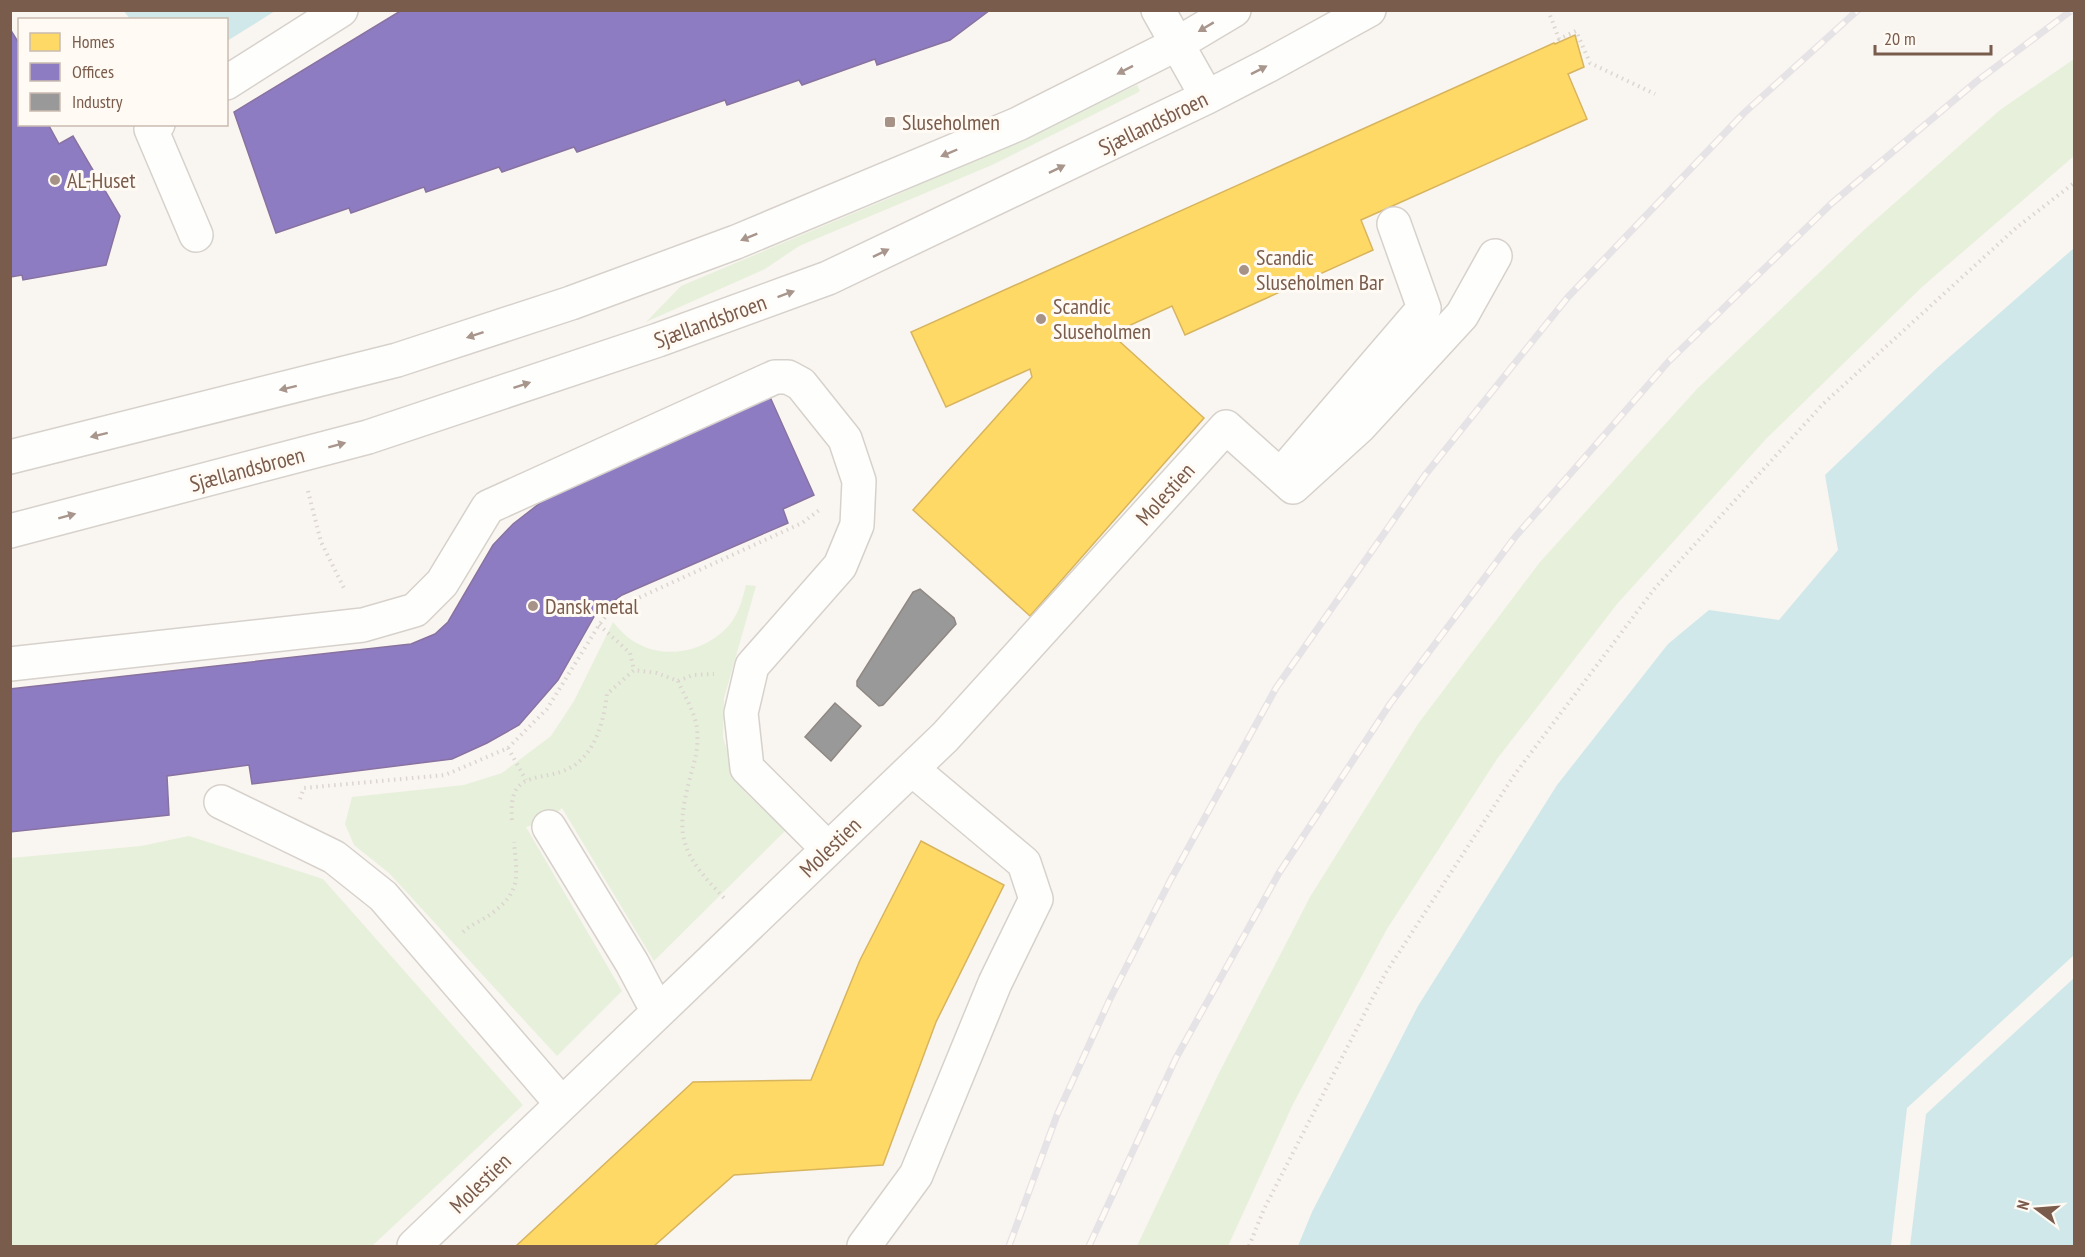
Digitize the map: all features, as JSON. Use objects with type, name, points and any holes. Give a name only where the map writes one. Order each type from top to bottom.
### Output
[{"type":"street","points":[[228,82],[341,10]]},
{"type":"street","points":[[1158,10],[1207,97]]},
{"type":"street","points":[[10,457],[397,360],[571,303],[736,242],[1018,124],[1177,44],[1234,10]]},
{"type":"street","name":"Sjællandsbroen","points":[[10,531],[368,437],[658,340],[828,278],[1207,97],[1370,10]]},
{"type":"street","points":[[155,126],[151,129],[196,235]]},
{"type":"street","points":[[1394,224],[1424,308],[1280,476],[1293,487],[1359,427],[1462,315],[1495,256]]},
{"type":"street","points":[[10,664],[363,625],[415,610],[442,583],[489,507],[775,377],[788,377],[801,384],[845,439],[858,481],[857,525],[840,566],[752,666],[741,713],[747,768],[828,849]]},
{"type":"street","name":"Molestien","points":[[414,1246],[945,737],[1226,427],[1280,476]]},
{"type":"street","points":[[864,1246],[916,1175],[995,983],[1036,899],[1024,863],[912,769]]},
{"type":"street","points":[[221,802],[334,857],[383,896],[562,1104]]},
{"type":"street","points":[[549,827],[632,963],[658,1012]]},
{"type":"path","points":[[1548,10],[1559,39],[1576,31],[1590,63],[1654,94]]},
{"type":"path","points":[[1249,1246],[1264,1209],[1385,974],[1515,774],[1655,588],[1823,404],[2016,228],[2074,183]]},
{"type":"path","points":[[298,455],[321,542],[363,625]]},
{"type":"path","points":[[284,833],[304,788],[444,775],[508,748],[548,709],[599,625],[610,611],[802,522],[858,481]]},
{"type":"path","points":[[599,625],[630,653],[634,670]]},
{"type":"path","points":[[513,825],[514,792],[526,780],[556,774],[576,764],[593,744],[604,718],[607,694],[634,670],[657,673],[678,681],[693,675],[717,674],[749,681]]},
{"type":"path","points":[[678,681],[697,726],[697,756],[690,779],[682,837],[690,857],[708,881],[750,924]]},
{"type":"path","points":[[508,748],[526,780]]},
{"type":"path","points":[[435,957],[467,927],[490,914],[514,890],[517,873],[514,836]]},
{"type":"green space","points":[[2074,59],[2074,156],[1922,287],[1766,439],[1617,604],[1497,759],[1387,929],[1293,1104],[1228,1246],[1137,1246],[1218,1075],[1310,897],[1418,724],[1540,562],[1697,389],[1864,230],[2000,110]]},
{"type":"green space","points":[[1137,85],[1140,91],[1137,93],[992,165],[799,246],[765,269],[646,322],[681,286],[892,197]]},
{"type":"green space","points":[[746,585],[756,586],[724,698],[723,737],[731,764],[746,793],[785,831],[654,961],[562,808],[548,820],[526,827],[622,991],[557,1056],[389,873],[354,845],[345,824],[352,797],[464,785],[502,773],[551,736],[574,701],[613,622],[630,639],[646,647],[659,651],[687,650],[700,646],[724,631],[738,612]]},
{"type":"green space","points":[[189,836],[323,879],[523,1105],[372,1246],[11,1246],[11,858],[141,846]]},
{"type":"water","points":[[124,11],[275,11],[228,40],[228,18],[129,18]]},
{"type":"water","points":[[2074,248],[2074,1246],[1298,1246],[1312,1212],[1418,1006],[1557,785],[1668,644],[1709,610],[1779,620],[1838,550],[1825,475],[1937,368]]},
{"type":"pier","points":[[2074,955],[2074,978],[1926,1114],[1910,1246],[1891,1246],[1907,1108]]},
{"type":"building: Homes","name":"Scandic Sluseholmen","points":[[1575,35],[1584,67],[1568,74],[1587,119],[1361,220],[1373,250],[1185,335],[1172,306],[1113,333],[1204,418],[1030,616],[913,510],[1032,377],[1030,369],[946,407],[911,332]]},
{"type":"building: Homes","points":[[921,841],[1004,885],[936,1022],[883,1165],[734,1175],[654,1246],[516,1246],[693,1082],[811,1080],[860,960]]},
{"type":"building: Offices","points":[[402,10],[990,10],[950,40],[877,65],[875,59],[802,85],[799,80],[727,105],[725,100],[577,152],[574,147],[502,172],[499,167],[426,192],[424,187],[351,213],[349,208],[276,233],[234,112]]},
{"type":"building: Offices","name":"AL-Huset","points":[[10,29],[18,42],[18,126],[49,126],[59,144],[73,136],[120,216],[106,265],[23,280],[22,275],[10,277]]},
{"type":"building: Offices","name":"Dansk metal","points":[[766,388],[814,495],[783,509],[788,523],[622,595],[595,615],[558,680],[519,725],[452,759],[252,784],[249,765],[167,776],[169,815],[10,832],[10,689],[411,644],[435,634],[448,622],[493,545],[513,524],[544,500]]},
{"type":"building: Industry","points":[[920,589],[954,618],[956,624],[883,705],[879,706],[857,686],[857,681],[913,592]]},
{"type":"building: Industry","points":[[835,703],[861,726],[831,761],[805,737]]},
{"type":"railway","points":[[1009,1246],[1057,1115],[1110,999],[1170,881],[1276,688],[1425,475],[1568,297],[1744,113],[1858,10]]},
{"type":"railway","points":[[1089,1246],[1176,1058],[1279,873],[1390,704],[1515,537],[1669,361],[1832,203],[1977,81],[2072,10]]},
{"type":"place","name":"Sluseholmen","points":[[890,122]]},
{"type":"place","name":"AL-Huset","points":[[55,180]]},
{"type":"place","name":"Scandic Sluseholmen Bar","points":[[1244,270]]},
{"type":"place","name":"Scandic Sluseholmen","points":[[1041,319]]},
{"type":"place","name":"Dansk metal","points":[[533,606]]}]
